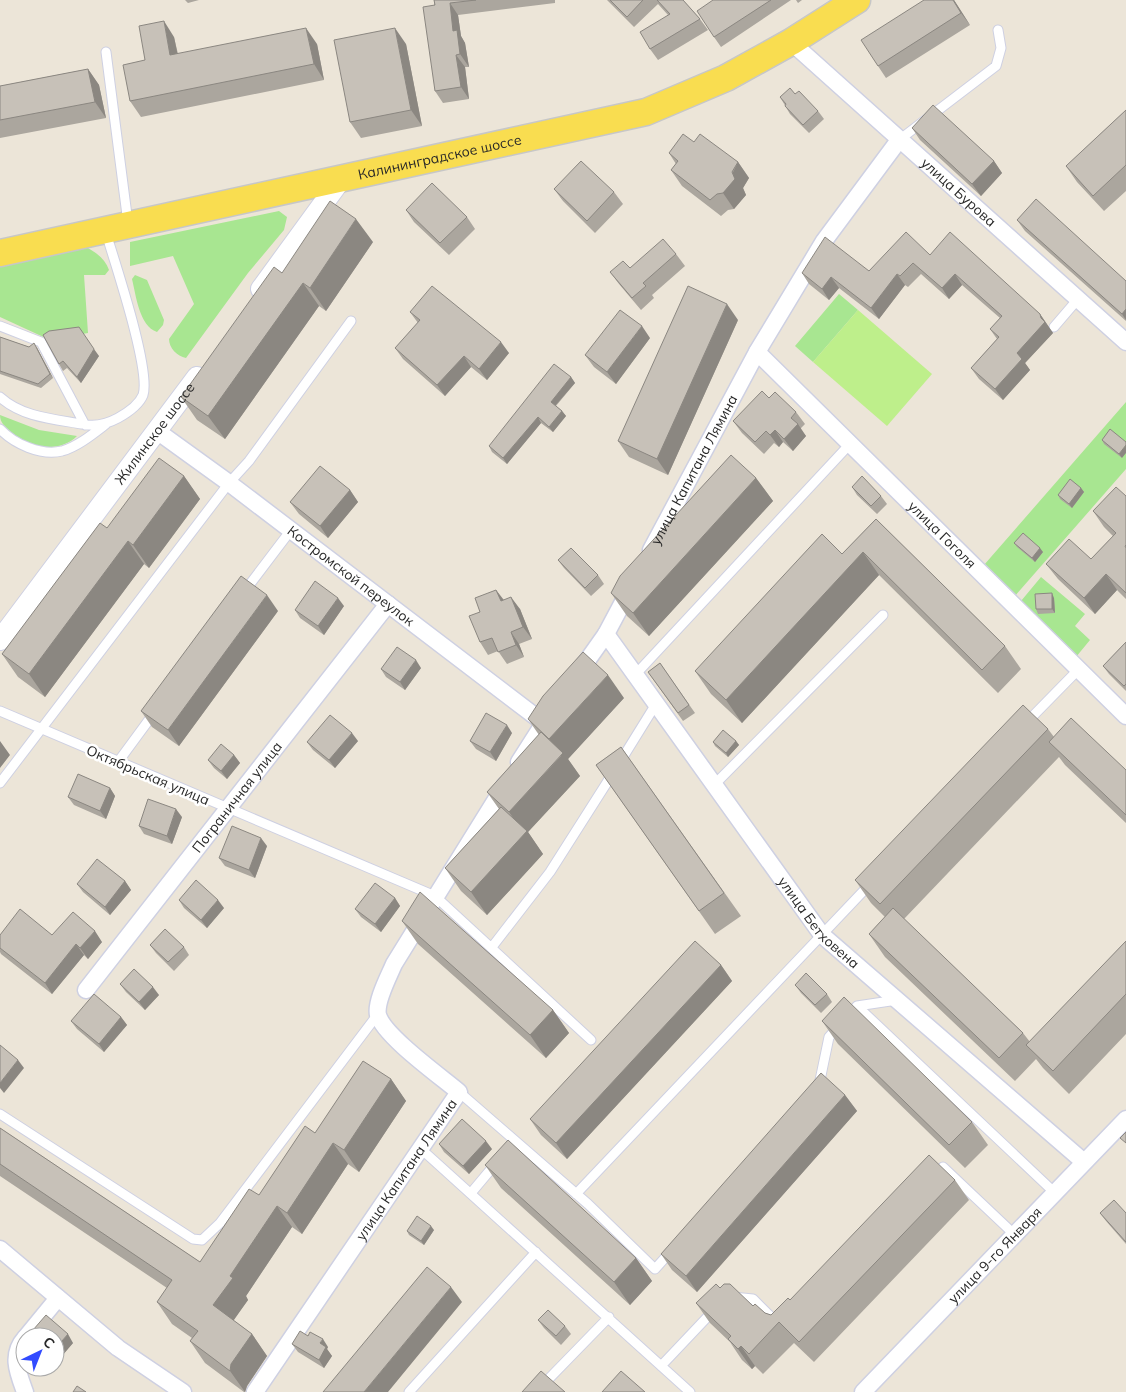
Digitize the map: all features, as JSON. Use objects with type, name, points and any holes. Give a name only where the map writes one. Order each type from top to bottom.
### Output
[{"type":"main road","name":"Калининградское шоссе","points":[[0,253],[646,112],[726,78],[791,42],[857,0]]},
{"type":"street","name":"улица Бурова","points":[[791,42],[1126,342]]},
{"type":"street","name":"улица Капитана Лямина","points":[[255,1392],[459,1092],[386,1029],[378,1014],[381,996],[394,964],[544,723],[606,634],[757,352],[824,241],[899,140]]},
{"type":"street","points":[[250,304],[342,178]]},
{"type":"street","name":"улица Гоголя","points":[[757,352],[849,445],[1126,716]]},
{"type":"street","name":"Жилинское шоссе","points":[[0,640],[209,360]]},
{"type":"street","name":"Костромской переулок","points":[[157,431],[291,530],[544,723]]},
{"type":"street","name":"Пограничная улица","points":[[86,990],[388,604]]},
{"type":"street","name":"улица Бетховена","points":[[606,634],[822,934],[1084,1162]]},
{"type":"street","name":"улица 9-го Января","points":[[863,1392],[1126,1118]]},
{"type":"street","points":[[0,1249],[118,1348],[182,1392]]},
{"type":"street","points":[[33,1327],[58,1298]]},
{"type":"street","points":[[20,1377],[25,1392]]},
{"type":"lane","points":[[899,140],[996,66],[1001,48],[998,30]]},
{"type":"lane","points":[[0,429],[9,439],[21,445],[45,451],[61,451],[125,414],[139,402],[143,394],[145,370],[117,228],[106,52]]},
{"type":"lane","points":[[1054,327],[1078,300]]},
{"type":"lane","points":[[0,783],[228,483],[249,461],[351,321]]},
{"type":"lane","points":[[0,326],[40,342],[85,425]]},
{"type":"lane","points":[[0,397],[9,404],[36,416],[85,425],[107,424]]},
{"type":"lane","points":[[635,675],[849,445]]},
{"type":"lane","points":[[237,602],[291,530]]},
{"type":"lane","points":[[714,785],[883,614]]},
{"type":"lane","points":[[1016,734],[1078,670]]},
{"type":"lane","points":[[492,947],[550,872],[656,704]]},
{"type":"lane","points":[[118,762],[160,706]]},
{"type":"lane","name":"Октябрьская улица","points":[[0,711],[435,896],[591,1040]]},
{"type":"lane","points":[[576,1194],[877,877]]},
{"type":"lane","points":[[813,1092],[820,1084],[829,1037],[857,1006],[897,1000]]},
{"type":"lane","points":[[857,1006],[1055,1193]]},
{"type":"lane","points":[[0,1114],[193,1239],[202,1240],[220,1223],[378,1014]]},
{"type":"lane","points":[[459,1092],[576,1194],[655,1269],[682,1239]]},
{"type":"lane","points":[[471,1193],[515,1141]]},
{"type":"lane","points":[[420,1148],[690,1392]]},
{"type":"lane","points":[[929,1181],[943,1167],[1015,1234]]},
{"type":"lane","points":[[409,1392],[536,1252]]},
{"type":"lane","points":[[661,1366],[730,1297],[752,1299],[783,1329]]},
{"type":"lane","points":[[536,1392],[609,1318]]},
{"type":"green space","points":[[279,211],[287,217],[284,230],[248,273],[186,358],[177,353],[170,345],[169,339],[194,304],[173,256],[130,266],[130,242]]},
{"type":"green space","points":[[84,246],[102,258],[109,270],[105,275],[84,275],[88,333],[50,340],[0,317],[0,261]]},
{"type":"green space","points":[[135,275],[147,280],[164,320],[163,325],[157,332],[151,329],[142,317],[132,279]]},
{"type":"green space","points":[[839,294],[858,310],[813,362],[795,346]]},
{"type":"green space","points":[[858,310],[932,374],[887,426],[813,362]]},
{"type":"green space","points":[[1126,402],[1126,469],[1015,596],[984,565]]},
{"type":"green space","points":[[0,415],[39,430],[77,436],[70,442],[53,447],[34,445],[17,437],[10,431],[2,422]]},
{"type":"green space","points":[[1041,577],[1085,614],[1075,626],[1090,640],[1076,657],[1021,601]]},
{"type":"building","points":[[434,0],[476,0],[450,3],[453,31],[457,30],[460,54],[456,55],[461,87],[435,91],[423,7],[435,5]]},
{"type":"building","points":[[610,0],[643,0],[627,17]]},
{"type":"building","points":[[657,0],[683,0],[700,19],[650,49],[640,32],[670,14]]},
{"type":"building","points":[[713,0],[771,0],[714,37],[697,11]]},
{"type":"building","points":[[924,0],[953,0],[961,13],[878,66],[861,40]]},
{"type":"building","points":[[164,21],[170,55],[306,28],[314,64],[130,101],[123,65],[145,60],[139,26]]},
{"type":"building","points":[[395,28],[411,110],[350,122],[334,40]]},
{"type":"building","points":[[88,69],[95,102],[0,120],[0,86]]},
{"type":"building","points":[[790,88],[795,94],[799,91],[818,111],[803,125],[785,106],[786,104],[780,97]]},
{"type":"building","points":[[933,105],[994,161],[972,184],[912,128]]},
{"type":"building","points":[[1126,110],[1126,165],[1093,196],[1066,166]]},
{"type":"building","points":[[683,134],[694,142],[700,134],[738,162],[732,172],[735,179],[723,193],[717,194],[710,200],[671,170],[678,161],[669,153]]},
{"type":"building","points":[[581,161],[614,192],[587,221],[554,189]]},
{"type":"building","points":[[432,183],[467,217],[440,243],[406,210]]},
{"type":"building","points":[[1036,199],[1126,281],[1126,309],[1122,314],[1017,220]]},
{"type":"building","points":[[330,201],[356,219],[310,288],[303,283],[208,416],[181,397],[274,267],[282,273]]},
{"type":"building","points":[[906,232],[930,255],[950,232],[1040,314],[1045,322],[1017,353],[1022,359],[995,389],[971,368],[999,337],[990,329],[1002,316],[955,274],[942,288],[913,263],[900,276],[897,274],[871,308],[831,277],[822,289],[802,273],[825,237],[869,271]]},
{"type":"building","points":[[663,239],[676,254],[643,283],[646,286],[632,298],[610,272],[623,261],[630,268]]},
{"type":"building","points":[[432,286],[501,342],[479,369],[464,356],[437,385],[395,348],[420,320],[410,312]]},
{"type":"building","points":[[688,286],[727,304],[657,459],[618,441]]},
{"type":"building","points":[[620,310],[642,326],[607,372],[585,355]]},
{"type":"building","points":[[79,327],[94,349],[77,377],[63,361],[59,364],[43,335],[49,331]]},
{"type":"building","points":[[0,337],[29,347],[34,343],[50,374],[38,384],[0,371]]},
{"type":"building","points":[[554,364],[571,377],[551,402],[562,411],[549,427],[538,417],[503,458],[489,446]]},
{"type":"building","points":[[762,391],[769,398],[775,392],[796,412],[791,418],[798,424],[784,439],[775,430],[770,435],[766,431],[755,442],[733,421]]},
{"type":"building","points":[[1110,429],[1126,442],[1126,445],[1119,454],[1102,440]]},
{"type":"building","points":[[731,455],[756,478],[633,613],[611,593],[620,576]]},
{"type":"building","points":[[159,458],[184,476],[133,545],[128,541],[29,674],[2,654],[100,523],[107,528]]},
{"type":"building","points":[[320,466],[350,490],[320,526],[290,502]]},
{"type":"building","points":[[862,476],[881,496],[871,506],[852,487]]},
{"type":"building","points":[[1070,479],[1081,488],[1069,504],[1058,495]]},
{"type":"building","points":[[1116,487],[1126,496],[1126,593],[1106,574],[1084,598],[1046,564],[1069,539],[1091,559],[1116,533],[1093,511]]},
{"type":"building","points":[[876,519],[1005,646],[982,670],[863,552],[726,700],[695,671],[822,534],[842,554]]},
{"type":"building","points":[[1023,533],[1040,548],[1032,558],[1014,543]]},
{"type":"building","points":[[571,548],[598,575],[585,588],[558,560]]},
{"type":"building","points":[[241,576],[267,595],[168,730],[141,711]]},
{"type":"building","points":[[315,581],[338,598],[318,626],[295,610]]},
{"type":"building","points":[[496,590],[501,601],[511,597],[523,627],[511,632],[516,645],[498,652],[492,638],[480,642],[469,616],[480,612],[475,598]]},
{"type":"building","points":[[1052,593],[1052,609],[1036,609],[1035,594]]},
{"type":"building","points":[[1126,642],[1126,684],[1124,686],[1103,666]]},
{"type":"building","points":[[397,647],[416,660],[400,682],[381,669]]},
{"type":"building","points":[[583,652],[608,675],[549,739],[528,719],[543,696]]},
{"type":"building","points":[[660,663],[689,705],[678,713],[648,672]]},
{"type":"building","points":[[1023,705],[1048,729],[880,904],[855,880]]},
{"type":"building","points":[[486,713],[507,725],[490,752],[470,741]]},
{"type":"building","points":[[330,715],[352,733],[329,760],[307,742]]},
{"type":"building","points":[[1071,718],[1126,770],[1126,815],[1049,742]]},
{"type":"building","points":[[723,730],[736,741],[726,753],[713,742]]},
{"type":"building","points":[[541,732],[563,753],[509,812],[487,792]]},
{"type":"building","points":[[221,744],[234,755],[221,771],[208,760]]},
{"type":"building","points":[[621,747],[724,893],[699,911],[596,765]]},
{"type":"building","points":[[78,774],[110,788],[100,811],[68,797]]},
{"type":"building","points":[[148,799],[176,809],[167,836],[139,826]]},
{"type":"building","points":[[501,807],[527,831],[471,892],[445,868]]},
{"type":"building","points":[[232,826],[261,838],[249,870],[219,858]]},
{"type":"building","points":[[97,859],[125,881],[105,907],[77,884]]},
{"type":"building","points":[[196,880],[218,900],[201,920],[179,900]]},
{"type":"building","points":[[375,883],[395,898],[375,924],[355,909]]},
{"type":"building","points":[[420,892],[553,1010],[530,1035],[402,921]]},
{"type":"building","points":[[893,908],[1023,1033],[999,1058],[869,934]]},
{"type":"building","points":[[20,909],[52,935],[73,912],[95,931],[80,948],[76,944],[45,983],[0,948],[0,935]]},
{"type":"building","points":[[165,929],[184,947],[168,962],[150,945]]},
{"type":"building","points":[[695,941],[721,965],[556,1143],[530,1119]]},
{"type":"building","points":[[1126,941],[1126,994],[1053,1071],[1026,1045]]},
{"type":"building","points":[[134,969],[153,987],[139,1002],[120,984]]},
{"type":"building","points":[[806,973],[827,994],[815,1005],[795,985]]},
{"type":"building","points":[[94,994],[121,1017],[99,1044],[71,1021]]},
{"type":"building","points":[[844,997],[972,1122],[949,1145],[822,1021]]},
{"type":"building","points":[[0,1045],[18,1060],[0,1083]]},
{"type":"building","points":[[363,1061],[391,1079],[344,1150],[333,1143],[287,1213],[277,1206],[230,1276],[233,1278],[213,1305],[252,1334],[231,1364],[230,1371],[190,1341],[198,1331],[157,1302],[172,1280],[0,1164],[0,1128],[200,1262],[249,1189],[259,1195],[305,1126],[315,1133]]},
{"type":"building","points":[[821,1073],[845,1095],[686,1276],[661,1254]]},
{"type":"building","points":[[462,1119],[486,1141],[463,1166],[439,1144]]},
{"type":"building","points":[[1126,1132],[1126,1143],[1120,1138]]},
{"type":"building","points":[[508,1140],[636,1258],[614,1282],[485,1165]]},
{"type":"building","points":[[929,1155],[955,1180],[799,1342],[779,1322],[749,1354],[741,1346],[738,1349],[728,1339],[731,1336],[696,1303],[716,1284],[720,1288],[724,1284],[730,1284],[753,1306],[755,1304],[765,1313],[771,1315],[788,1298],[790,1300]]},
{"type":"building","points":[[1114,1200],[1126,1213],[1126,1242],[1100,1213]]},
{"type":"building","points":[[417,1216],[431,1226],[421,1241],[407,1231]]},
{"type":"building","points":[[427,1267],[451,1287],[364,1392],[323,1392]]},
{"type":"building","points":[[548,1310],[565,1326],[556,1336],[538,1320]]},
{"type":"building","points":[[46,1315],[60,1327],[36,1327]]},
{"type":"building","points":[[300,1331],[308,1336],[310,1332],[323,1339],[320,1343],[326,1347],[319,1360],[292,1344]]},
{"type":"building","points":[[541,1371],[565,1392],[522,1392]]},
{"type":"building","points":[[621,1371],[645,1392],[602,1392]]},
{"type":"building","points":[[77,1386],[86,1392],[73,1392]]}]
